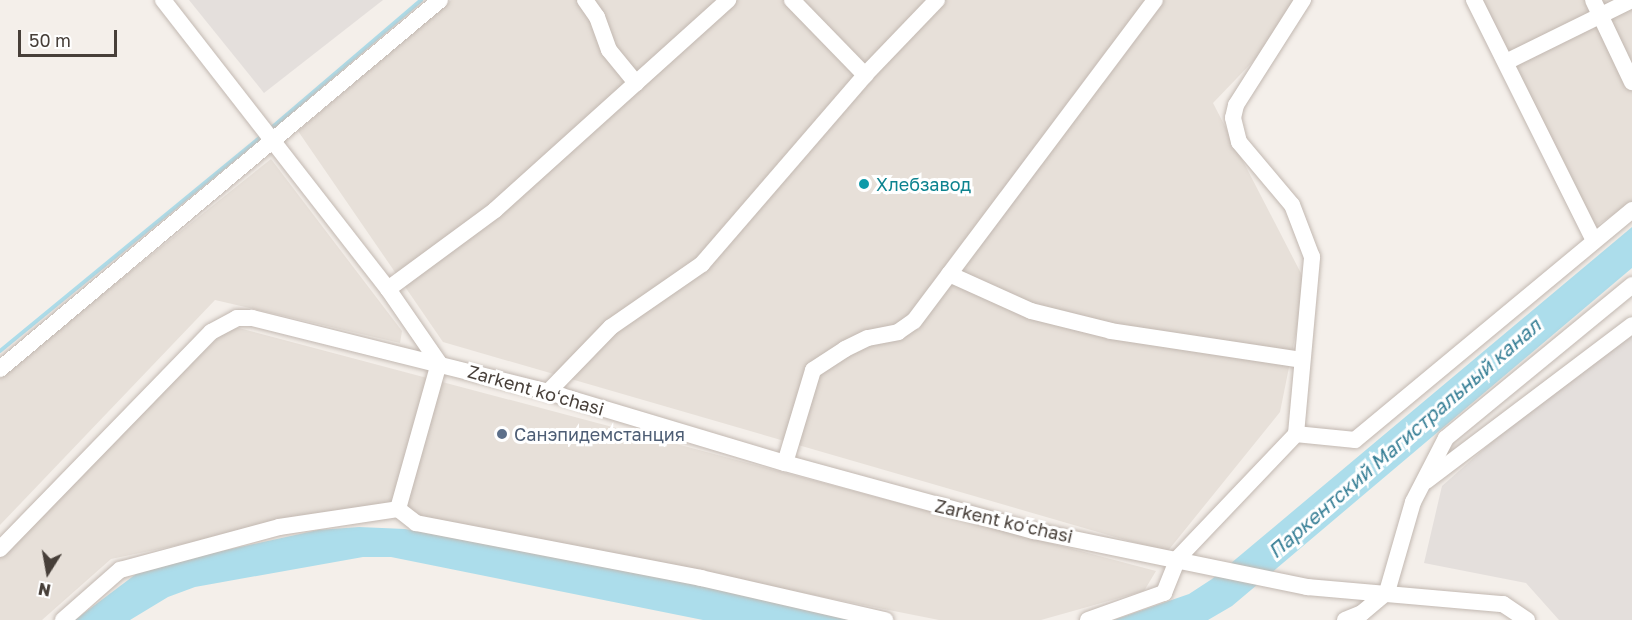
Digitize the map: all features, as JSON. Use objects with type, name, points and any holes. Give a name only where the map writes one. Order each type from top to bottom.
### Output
[{"type":"street","points":[[164,0],[388,289],[439,363],[398,509]]},
{"type":"street","points":[[0,369],[270,135],[440,0]]},
{"type":"street","points":[[585,0],[597,17],[609,50],[636,83]]},
{"type":"street","points":[[388,289],[495,210],[728,0]]},
{"type":"street","points":[[792,0],[864,75]]},
{"type":"street","points":[[548,392],[611,327],[702,264],[864,75],[937,0]]},
{"type":"street","points":[[785,463],[813,370],[868,338],[898,332],[914,321],[1155,0]]},
{"type":"street","points":[[1088,620],[1164,593],[1178,558],[1296,434],[1312,257],[1292,206],[1239,142],[1233,118],[1236,105],[1303,0]]},
{"type":"street","points":[[1474,0],[1593,239]]},
{"type":"street","points":[[1593,0],[1632,82]]},
{"type":"street","points":[[1506,63],[1632,0]]},
{"type":"street","points":[[1296,434],[1355,440],[1593,239],[1632,210]]},
{"type":"street","points":[[949,274],[1032,311],[1111,331],[1302,360]]},
{"type":"street","points":[[1345,620],[1362,614],[1388,592],[1413,502],[1446,438],[1631,291]]},
{"type":"street","name":"Zarkent koʻchasi","points":[[0,549],[222,324],[252,318],[548,392],[785,463],[970,515],[1215,566],[1269,580],[1503,604],[1527,620]]},
{"type":"street","points":[[1423,483],[1632,325]]},
{"type":"street","points":[[63,620],[120,570],[279,527],[398,509],[416,523],[701,578],[885,620]]},
{"type":"shaded area","points":[[189,0],[383,0],[264,93]]},
{"type":"shaded area","points":[[451,0],[1312,0],[1213,103],[1306,283],[1280,412],[1167,552],[443,342],[298,131]]},
{"type":"shaded area","points":[[1483,0],[1632,0],[1632,203],[1586,232]]},
{"type":"shaded area","points":[[271,159],[402,331],[400,343],[215,300],[0,525],[0,376]]},
{"type":"shaded area","points":[[1632,318],[1632,620],[1559,620],[1526,583],[1424,563],[1442,486]]},
{"type":"shaded area","points":[[231,326],[1156,571],[1144,591],[1041,620],[939,620],[367,506],[111,559],[42,620],[0,620],[0,538]]},
{"type":"water","name":"Паркентский Магистральный канал","points":[[1632,227],[1632,268],[1232,606],[1208,620],[1114,620],[1189,594],[1212,579]]},
{"type":"water","points":[[359,527],[405,529],[535,553],[722,589],[849,620],[703,620],[391,557],[363,557],[195,587],[168,597],[130,620],[75,620],[144,568],[318,530]]},
{"type":"waterway","points":[[269,130],[421,0]]},
{"type":"waterway","points":[[0,351],[263,135]]},
{"type":"place","name":"Хлебзавод","points":[[864,184]]},
{"type":"place","name":"Санэпидемстанция","points":[[502,434]]}]
